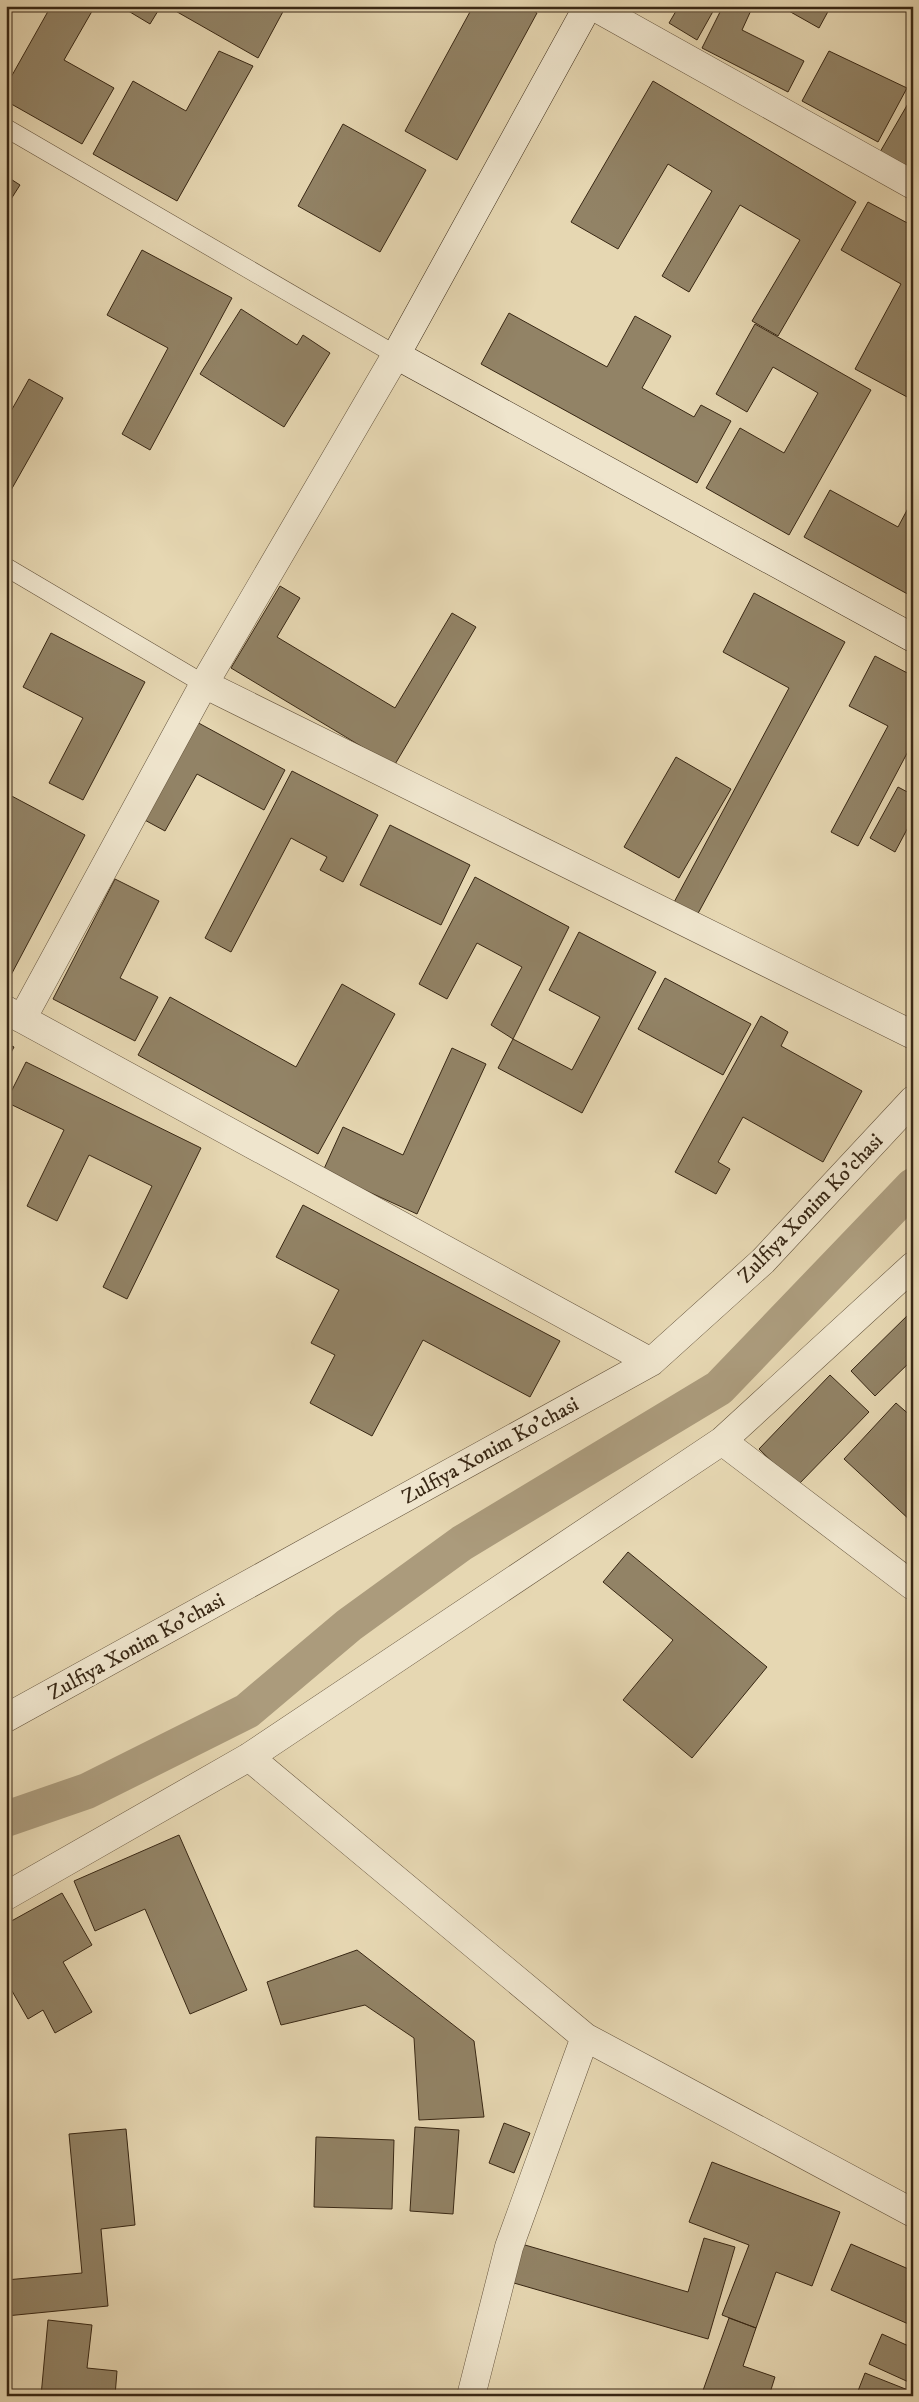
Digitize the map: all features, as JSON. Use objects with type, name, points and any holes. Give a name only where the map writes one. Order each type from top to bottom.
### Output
[{"type":"street","points":[[588,6],[396,355],[14,1015],[651,1362]]},
{"type":"street","points":[[593,6],[913,185]]},
{"type":"street","points":[[396,355],[913,638]]},
{"type":"street","points":[[204,684],[913,1035]]},
{"type":"street","name":"Zulfiya Xonim Ko'chasi","points":[[6,1718],[651,1362],[763,1261],[913,1100]]},
{"type":"street","points":[[6,1896],[249,1757],[722,1442],[913,1266]]},
{"type":"street","points":[[722,1442],[913,1586]]},
{"type":"street","points":[[249,1757],[586,2037],[913,2213]]},
{"type":"street","points":[[471,2396],[509,2247],[586,2037]]},
{"type":"lane","points":[[6,128],[396,355]]},
{"type":"lane","points":[[6,567],[204,684]]},
{"type":"building","points":[[51,6],[95,6],[64,60],[114,88],[82,144],[6,101],[6,86]]},
{"type":"building","points":[[120,6],[161,6],[150,24]]},
{"type":"building","points":[[173,6],[286,6],[258,58],[172,9]]},
{"type":"building","points":[[463,6],[524,6],[537,13],[457,160],[405,131],[471,10]]},
{"type":"building","points":[[679,6],[716,6],[697,40],[669,23]]},
{"type":"building","points":[[723,6],[753,6],[742,30],[804,61],[788,92],[702,48]]},
{"type":"building","points":[[780,6],[831,6],[819,28]]},
{"type":"building","points":[[219,51],[253,66],[177,201],[93,154],[133,81],[186,111]]},
{"type":"building","points":[[829,51],[907,88],[878,142],[802,101]]},
{"type":"building","points":[[653,81],[856,202],[778,336],[752,321],[800,240],[740,205],[689,292],[662,276],[712,191],[668,164],[618,249],[571,222]]},
{"type":"building","points":[[913,95],[913,171],[880,152]]},
{"type":"building","points":[[343,124],[426,170],[380,252],[298,206]]},
{"type":"building","points":[[6,176],[20,185],[6,207]]},
{"type":"building","points":[[868,202],[913,226],[913,391],[909,398],[855,369],[901,284],[841,250]]},
{"type":"building","points":[[142,250],[232,298],[150,450],[122,434],[168,348],[107,315]]},
{"type":"building","points":[[241,309],[297,345],[303,335],[330,353],[284,427],[200,374]]},
{"type":"building","points":[[509,313],[607,367],[635,316],[671,336],[642,388],[694,417],[701,405],[731,421],[697,483],[481,364]]},
{"type":"building","points":[[755,324],[871,390],[789,535],[706,488],[740,428],[784,453],[818,393],[773,367],[747,412],[716,394]]},
{"type":"building","points":[[29,379],[63,398],[6,499],[6,420]]},
{"type":"building","points":[[830,490],[898,527],[913,499],[913,597],[804,537]]},
{"type":"building","points":[[280,586],[300,598],[277,637],[395,708],[452,613],[476,627],[394,766],[231,668]]},
{"type":"building","points":[[754,593],[845,642],[695,919],[672,906],[789,688],[723,652]]},
{"type":"building","points":[[51,633],[145,682],[83,800],[49,783],[83,718],[23,687]]},
{"type":"building","points":[[875,656],[913,676],[913,742],[858,846],[831,832],[888,726],[849,706]]},
{"type":"building","points":[[193,720],[285,770],[264,810],[197,774],[165,831],[141,818]]},
{"type":"building","points":[[676,757],[731,789],[679,878],[624,847]]},
{"type":"building","points":[[292,771],[378,815],[343,882],[320,870],[327,857],[291,838],[231,952],[205,938]]},
{"type":"building","points":[[898,787],[913,795],[913,818],[895,852],[870,838]]},
{"type":"building","points":[[6,793],[85,835],[11,975],[6,973]]},
{"type":"building","points":[[390,825],[470,865],[441,925],[360,885]]},
{"type":"building","points":[[475,877],[569,927],[513,1039],[491,1025],[522,967],[477,943],[447,999],[419,984]]},
{"type":"building","points":[[115,879],[159,901],[120,978],[158,997],[135,1041],[53,999]]},
{"type":"building","points":[[579,932],[656,972],[582,1113],[498,1068],[513,1039],[572,1070],[600,1017],[549,990]]},
{"type":"building","points":[[665,978],[751,1024],[723,1075],[638,1029]]},
{"type":"building","points":[[342,984],[395,1014],[318,1154],[138,1055],[170,997],[296,1067]]},
{"type":"building","points":[[761,1016],[788,1032],[781,1046],[862,1091],[823,1162],[743,1117],[718,1162],[730,1169],[716,1194],[675,1172]]},
{"type":"building","points":[[6,1043],[14,1047],[6,1062]]},
{"type":"building","points":[[452,1048],[486,1064],[417,1214],[323,1171],[343,1127],[403,1155]]},
{"type":"building","points":[[26,1062],[201,1148],[127,1299],[103,1287],[152,1186],[89,1155],[57,1221],[27,1206],[64,1130],[6,1102]]},
{"type":"building","points":[[303,1205],[560,1341],[530,1397],[423,1340],[372,1436],[310,1403],[335,1355],[311,1343],[339,1290],[276,1257]]},
{"type":"building","points":[[913,1310],[913,1359],[875,1396],[851,1371]]},
{"type":"building","points":[[830,1375],[869,1412],[797,1486],[759,1449]]},
{"type":"building","points":[[896,1403],[913,1418],[912,1522],[844,1459]]},
{"type":"building","points":[[628,1552],[767,1667],[692,1758],[623,1700],[673,1640],[603,1582]]},
{"type":"building","points":[[179,1835],[247,1990],[190,2014],[145,1909],[95,1931],[74,1881]]},
{"type":"building","points":[[62,1893],[92,1945],[63,1962],[92,2012],[55,2033],[43,2010],[28,2019],[8,1984],[6,1985],[6,1924]]},
{"type":"building","points":[[357,1950],[474,2041],[484,2117],[419,2120],[414,2038],[365,2005],[281,2025],[267,1982]]},
{"type":"building","points":[[504,2123],[530,2133],[514,2173],[489,2163]]},
{"type":"building","points":[[415,2127],[459,2130],[453,2214],[410,2211]]},
{"type":"building","points":[[126,2129],[135,2225],[101,2229],[108,2306],[6,2316],[6,2280],[82,2273],[69,2134]]},
{"type":"building","points":[[316,2137],[394,2140],[392,2209],[314,2207]]},
{"type":"building","points":[[712,2162],[840,2212],[812,2286],[776,2272],[756,2328],[722,2315],[749,2245],[689,2222]]},
{"type":"building","points":[[704,2238],[735,2247],[708,2339],[507,2281],[518,2243],[688,2292]]},
{"type":"building","points":[[851,2244],[913,2271],[913,2326],[831,2290]]},
{"type":"building","points":[[729,2318],[756,2328],[743,2366],[775,2377],[769,2396],[701,2396]]},
{"type":"building","points":[[48,2320],[92,2325],[87,2368],[117,2371],[115,2396],[41,2396]]},
{"type":"building","points":[[882,2334],[913,2348],[913,2384],[869,2364]]},
{"type":"building","points":[[865,2373],[913,2392],[913,2396],[856,2396]]},
{"type":"waterway","points":[[6,1819],[87,1791],[247,1711],[349,1625],[462,1543],[719,1388],[913,1186]]}]
